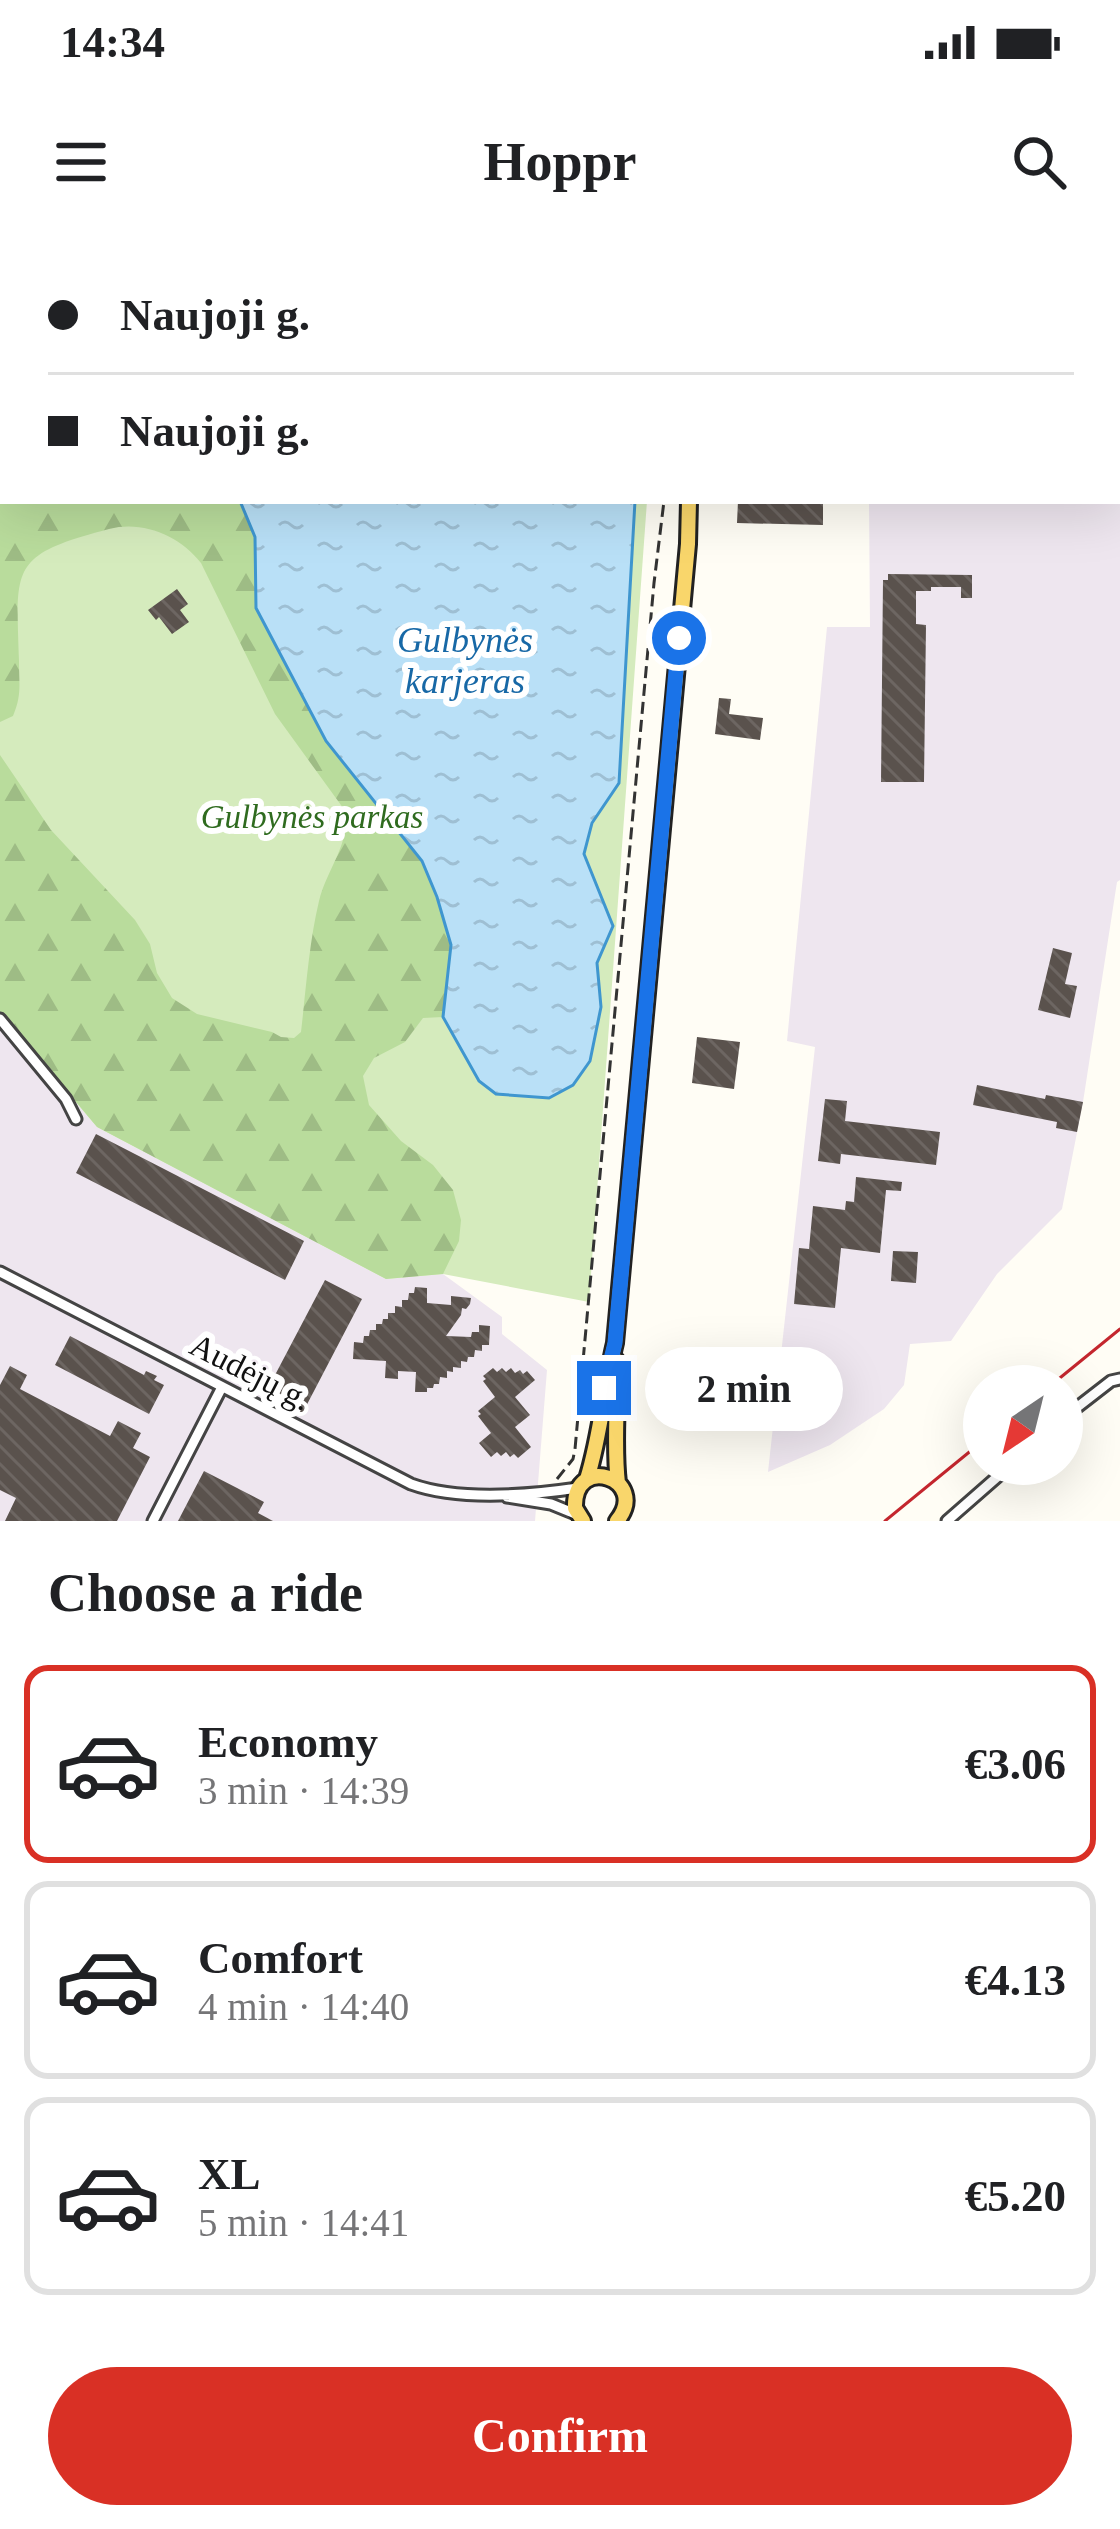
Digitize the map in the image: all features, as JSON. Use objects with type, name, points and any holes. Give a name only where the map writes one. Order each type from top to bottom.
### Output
[{"type":"main road","points":[[581,1518],[574,1502],[596,1451],[615,1343],[693,504]]},
{"type":"main road","points":[[615,1343],[614,1452],[618,1483],[626,1498],[617,1521]]},
{"type":"main road","points":[[583,1484],[604,1476],[618,1483]]},
{"type":"street","points":[[0,1019],[66,1099],[76,1119]]},
{"type":"street","name":"Audėjų g.","points":[[0,1272],[411,1484],[551,1504],[581,1518]]},
{"type":"street","points":[[1083,1403],[1120,1379]]},
{"type":"street","points":[[153,1521],[222,1387]]},
{"type":"street","name":"Audėjų g.","points":[[484,1494],[553,1492],[583,1484]]},
{"type":"street","points":[[947,1521],[988,1485]]},
{"type":"path","points":[[553,1492],[557,1478],[574,1459],[664,504]]},
{"type":"shaded area","points":[[869,504],[1120,504],[1120,880],[1062,1209],[997,1274],[951,1341],[910,1344],[904,1385],[884,1409],[830,1445],[768,1472],[815,1047],[787,1041],[827,627],[870,627]]},
{"type":"shaded area","points":[[0,1012],[97,1127],[386,1279],[443,1274],[502,1317],[502,1334],[547,1370],[535,1521],[0,1521]]},
{"type":"green space","name":"Gulbynės parkas","points":[[0,504],[647,504],[589,1302],[443,1274],[386,1279],[97,1127],[0,1012]]},
{"type":"green space","points":[[0,504],[241,504],[255,537],[256,608],[326,741],[422,861],[451,945],[443,1017],[423,1018],[405,1042],[374,1058],[363,1076],[369,1105],[453,1190],[461,1220],[459,1241],[443,1274],[386,1279],[97,1127],[0,1012],[0,755],[51,830],[135,920],[172,998],[197,1014],[281,1037],[294,1038],[301,1032],[319,901],[341,847],[346,812],[275,714],[201,563],[172,538],[135,527],[77,538],[36,557],[20,584],[19,695],[13,716],[0,722]]},
{"type":"water","name":"Gulbynės karjeras","points":[[241,504],[635,504],[619,783],[592,823],[584,854],[613,926],[597,963],[601,1007],[590,1061],[573,1085],[549,1098],[496,1094],[479,1081],[443,1017],[451,945],[437,897],[422,861],[326,741],[256,608],[255,537]]},
{"type":"building","points":[[738,504],[823,504],[823,525],[737,523]]},
{"type":"building","points":[[888,574],[972,575],[972,598],[961,598],[961,587],[916,591],[916,624],[926,625],[924,782],[881,782],[883,580],[888,580]]},
{"type":"building","points":[[177,589],[188,604],[180,610],[189,622],[172,634],[148,610]]},
{"type":"building","points":[[719,698],[731,699],[729,714],[763,718],[760,740],[715,734]]},
{"type":"building","points":[[1053,948],[1072,953],[1065,984],[1077,986],[1070,1018],[1038,1010]]},
{"type":"building","points":[[697,1037],[740,1042],[734,1089],[692,1083]]},
{"type":"building","points":[[977,1085],[1083,1102],[1077,1132],[1056,1128],[1057,1122],[973,1105]]},
{"type":"building","points":[[825,1099],[847,1101],[845,1121],[940,1132],[936,1165],[841,1154],[840,1164],[818,1161]]},
{"type":"building","points":[[96,1134],[304,1241],[285,1280],[76,1173]]},
{"type":"building","points":[[856,1177],[902,1182],[901,1191],[886,1190],[880,1253],[841,1248],[835,1308],[794,1304],[799,1248],[809,1249],[813,1206],[845,1210],[846,1201],[854,1202]]},
{"type":"building","points":[[893,1251],[918,1252],[916,1283],[891,1281]]},
{"type":"building","points":[[325,1280],[362,1299],[302,1414],[265,1394]]},
{"type":"building","points":[[415,1287],[427,1288],[427,1303],[451,1305],[451,1296],[471,1298],[446,1336],[471,1337],[472,1332],[479,1332],[479,1325],[490,1326],[489,1345],[475,1350],[467,1362],[461,1361],[461,1368],[447,1371],[447,1378],[440,1377],[439,1384],[427,1392],[415,1392],[416,1372],[398,1371],[398,1379],[385,1378],[386,1361],[353,1359],[354,1342],[363,1343],[376,1324],[395,1313],[395,1306],[402,1307],[402,1300],[408,1300]]},
{"type":"building","points":[[70,1336],[144,1375],[146,1371],[157,1376],[154,1380],[164,1385],[149,1414],[55,1365]]},
{"type":"building","points":[[10,1366],[27,1375],[20,1389],[110,1436],[118,1421],[141,1433],[133,1448],[150,1457],[117,1521],[5,1521],[16,1498],[0,1490],[0,1385]]},
{"type":"building","points":[[493,1368],[497,1372],[502,1368],[527,1371],[535,1380],[515,1397],[530,1415],[515,1427],[531,1447],[518,1458],[506,1452],[491,1457],[479,1443],[491,1433],[478,1411],[495,1397],[483,1381]]},
{"type":"building","points":[[204,1471],[264,1502],[258,1513],[273,1521],[178,1521]]},
{"type":"railway","points":[[1076,1365],[1120,1329]]},
{"type":"railway","points":[[885,1521],[963,1457]]},
{"type":"route","points":[[604,1388],[615,1343],[679,638]]}]
